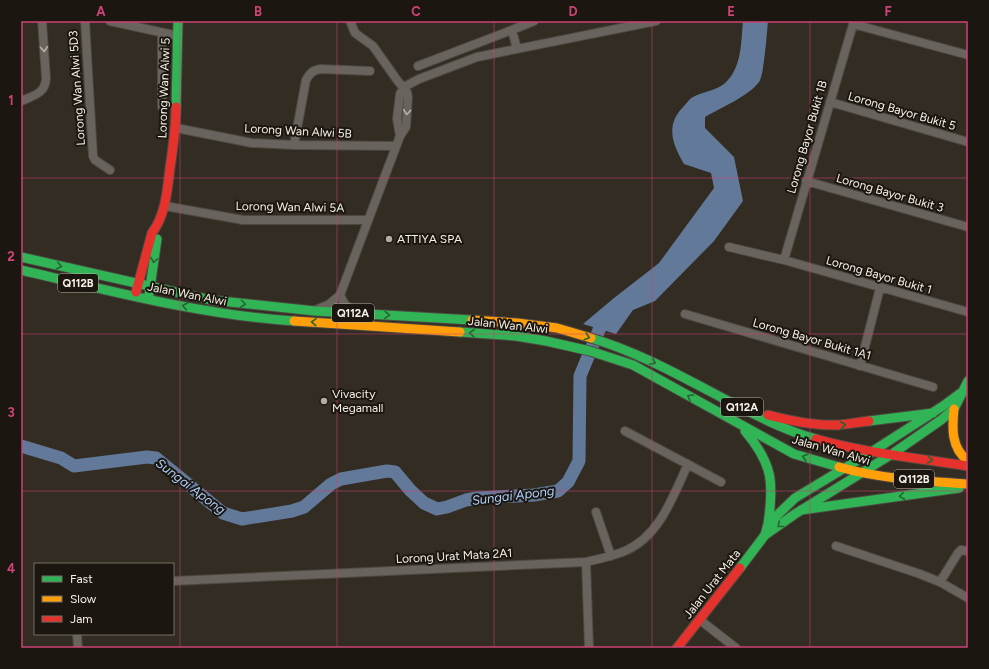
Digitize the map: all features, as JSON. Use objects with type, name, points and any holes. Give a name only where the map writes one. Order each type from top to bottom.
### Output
[{"type":"main road","name":"Lorong Wan Alwi 5","points":[[135,296],[152,233],[157,226],[165,206],[176,128],[178,21]]},
{"type":"main road","name":"Lorong Wan Alwi 5","points":[[148,299],[157,242],[157,226]]},
{"type":"main road","name":"Jalan Wan Alwi","points":[[21,257],[150,285],[210,300],[354,313],[517,323],[557,328],[617,346],[645,358],[771,423],[794,433],[834,444],[873,452],[968,466]]},
{"type":"main road","name":"Jalan Wan Alwi","points":[[21,270],[148,299],[209,311],[266,319],[516,336],[552,341],[606,355],[633,365],[794,454],[860,472],[924,481],[968,485]]},
{"type":"main road","points":[[968,381],[954,409],[953,423],[956,446],[959,453],[968,461]]},
{"type":"main road","points":[[768,524],[795,498],[843,468],[873,452],[933,413],[962,392]]},
{"type":"main road","points":[[765,535],[775,530],[801,510],[860,472],[892,454],[941,420],[954,409]]},
{"type":"main road","points":[[749,411],[782,419],[826,426],[933,413]]},
{"type":"main road","points":[[738,423],[756,443],[764,456],[770,471],[772,494],[765,535]]},
{"type":"main road","points":[[801,510],[936,492],[968,485]]},
{"type":"main road","name":"Jalan Urat Mata","points":[[677,648],[765,535]]},
{"type":"street","points":[[21,102],[39,93],[45,86],[46,78],[42,21]]},
{"type":"street","name":"Lorong Wan Alwi 5D3","points":[[85,21],[93,156],[95,160],[110,170]]},
{"type":"street","points":[[110,21],[178,36]]},
{"type":"street","points":[[315,310],[328,305],[340,295],[396,146],[400,136],[406,128],[407,92],[396,80],[373,46],[355,33],[350,21]]},
{"type":"street","points":[[418,66],[534,21]]},
{"type":"street","points":[[404,87],[419,79],[477,57],[633,23],[656,21]]},
{"type":"street","points":[[853,22],[968,55]]},
{"type":"street","name":"Lorong Bayor Bukit 1B","points":[[784,260],[853,22]]},
{"type":"street","points":[[512,30],[517,49]]},
{"type":"street","points":[[162,33],[162,107]]},
{"type":"street","points":[[294,145],[306,80],[309,75],[315,70],[370,71]]},
{"type":"street","name":"Lorong Bayor Bukit 5","points":[[830,102],[968,142]]},
{"type":"street","name":"Lorong Wan Alwi 5B","points":[[176,128],[252,143],[396,146]]},
{"type":"street","name":"Lorong Bayor Bukit 3","points":[[806,181],[968,227]]},
{"type":"street","name":"Lorong Wan Alwi 5A","points":[[165,206],[243,220],[367,220]]},
{"type":"street","name":"Lorong Bayor Bukit 1","points":[[729,247],[784,260],[968,312]]},
{"type":"street","points":[[860,366],[880,288]]},
{"type":"street","points":[[340,295],[344,303],[354,313]]},
{"type":"street","name":"Lorong Bayor Bukit 1A1","points":[[685,314],[933,387]]},
{"type":"street","points":[[625,431],[721,482]]},
{"type":"street","name":"Lorong Urat Mata 2A1","points":[[174,582],[586,562],[611,556],[626,550],[646,537],[666,512],[688,464]]},
{"type":"street","points":[[596,512],[611,556]]},
{"type":"street","points":[[836,546],[920,574],[940,582],[968,598]]},
{"type":"street","points":[[940,582],[958,552],[961,550],[968,551]]},
{"type":"street","points":[[586,562],[589,648]]},
{"type":"street","points":[[700,620],[736,648]]},
{"type":"street","points":[[77,635],[78,648]]},
{"type":"water","points":[[743,21],[768,21],[761,78],[759,82],[748,92],[705,117],[705,128],[734,157],[743,201],[714,241],[655,301],[633,310],[616,334],[583,324],[659,263],[714,188],[711,173],[684,164],[676,149],[672,134],[672,127],[678,113],[690,99],[713,90],[724,84],[730,78],[740,55]]},
{"type":"waterway","name":"Sungai Apong","points":[[21,446],[61,458],[74,466],[147,457],[156,458],[223,513],[242,519],[292,511],[304,507],[331,484],[341,479],[387,471],[395,472],[410,490],[424,503],[437,509],[477,498],[534,495],[558,491],[568,482],[579,461],[580,376],[604,318],[608,315]]},
{"type":"traffic: fast","points":[[176,107],[178,21]]},
{"type":"traffic: fast","points":[[149,295],[157,239]]},
{"type":"traffic: fast","points":[[21,257],[211,300],[315,311],[472,320]]},
{"type":"traffic: fast","points":[[21,270],[122,294],[190,308],[259,318],[294,321]]},
{"type":"traffic: fast","points":[[460,332],[516,336],[546,341],[590,351],[633,365],[794,454],[839,467]]},
{"type":"traffic: fast","points":[[591,338],[628,351],[784,428],[816,439]]},
{"type":"traffic: fast","points":[[765,535],[795,514],[892,454],[941,420],[954,409],[968,381]]},
{"type":"traffic: fast","points":[[740,568],[765,535],[768,524],[795,498],[873,451],[962,392]]},
{"type":"traffic: fast","points":[[869,421],[933,413]]},
{"type":"traffic: fast","points":[[745,431],[761,454],[769,474],[771,497],[768,524]]},
{"type":"traffic: fast","points":[[801,510],[959,488]]},
{"type":"traffic: slow","points":[[472,320],[517,323],[557,328],[591,338]]},
{"type":"traffic: slow","points":[[294,321],[460,332]]},
{"type":"traffic: slow","points":[[954,409],[954,437],[958,450],[968,461]]},
{"type":"traffic: slow","points":[[839,467],[887,477],[968,484]]},
{"type":"traffic: jam","points":[[136,292],[152,233],[157,226],[165,202],[174,138],[176,107]]},
{"type":"traffic: jam","points":[[768,415],[821,425],[838,425],[869,421]]},
{"type":"traffic: jam","points":[[816,439],[872,452],[968,466]]},
{"type":"traffic: jam","points":[[677,648],[740,568]]},
{"type":"place","name":"ATTIYA SPA","points":[[389,239]]},
{"type":"place","name":"Vivacity Megamall","points":[[324,401]]}]
